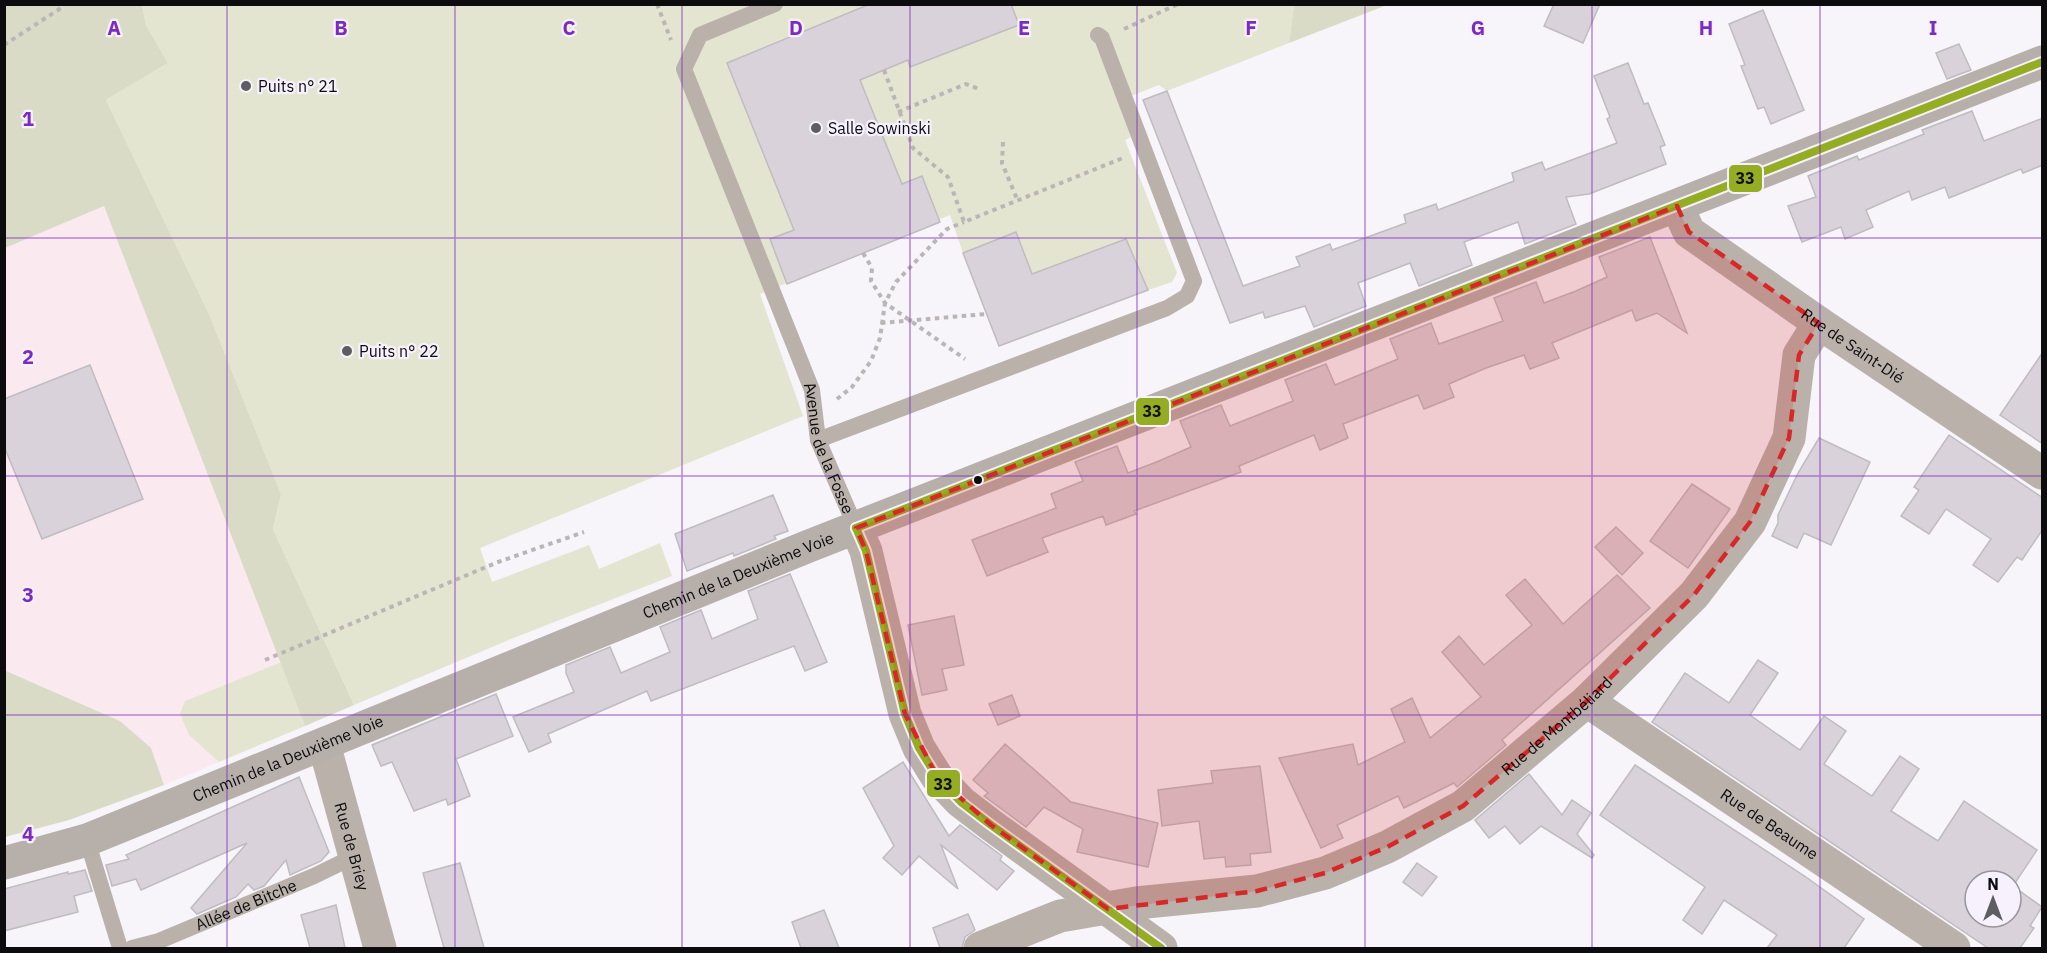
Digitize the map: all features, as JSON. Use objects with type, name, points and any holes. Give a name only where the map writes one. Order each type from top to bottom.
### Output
[{"type":"street","name":"Chemin de la Deuxième Voie","points":[[4,863],[87,840],[856,528],[2043,62]]},
{"type":"street","name":"Rue de Saint-Dié","points":[[1677,206],[1689,232],[1819,323],[2043,473]]},
{"type":"street","name":"Rue de Montbéliard","points":[[980,948],[1060,916],[1136,903],[1257,891],[1325,873],[1388,847],[1463,806],[1587,700],[1694,595],[1750,522],[1789,438],[1799,355],[1819,323]]},
{"type":"street","name":"Avenue de la Fosse","points":[[856,528],[866,551],[905,714],[919,748],[937,777],[961,802],[991,825],[1161,948]]},
{"type":"street","name":"Rue de Beaume","points":[[1587,700],[1954,948]]},
{"type":"street","name":"Rue de Briey","points":[[324,744],[380,948]]},
{"type":"lane","points":[[684,69],[700,34],[775,4]]},
{"type":"lane","points":[[818,440],[1167,308],[1187,296],[1194,281],[1146,149],[1100,36]]},
{"type":"lane","name":"Avenue de la Fosse","points":[[684,69],[812,390],[818,440],[856,528]]},
{"type":"lane","points":[[87,840],[120,948]]},
{"type":"lane","name":"Allée de Bitche","points":[[132,948],[160,945],[355,856]]},
{"type":"path","points":[[4,45],[61,8],[61,4]]},
{"type":"path","points":[[657,4],[684,69]]},
{"type":"path","points":[[1100,36],[1178,4]]},
{"type":"path","points":[[884,70],[913,148],[948,177],[964,222]]},
{"type":"path","points":[[898,112],[966,84],[980,89]]},
{"type":"path","points":[[1003,142],[1002,163],[1017,199]]},
{"type":"path","points":[[816,415],[852,387],[870,361],[880,338],[885,303],[896,282],[946,229],[1146,149]]},
{"type":"path","points":[[863,253],[872,268],[871,281],[885,303],[907,321],[949,345],[967,360],[994,357],[1002,371]]},
{"type":"path","points":[[881,323],[986,314]]},
{"type":"path","points":[[265,660],[498,562],[584,532]]},
{"type":"highlighted area","points":[[1677,206],[1689,232],[1819,323],[1799,355],[1789,438],[1750,522],[1694,595],[1587,701],[1463,806],[1387,847],[1325,873],[1257,891],[1108,909],[991,825],[937,777],[905,714],[866,551],[856,528]]},
{"type":"shaded area","points":[[104,206],[281,662],[185,701],[189,734],[219,762],[164,785],[151,748],[120,721],[5,670],[4,248]]},
{"type":"green space","points":[[1294,4],[1387,5],[1289,43]]},
{"type":"green space","points":[[4,5],[142,5],[146,25],[168,63],[106,100],[209,314],[281,494],[273,529],[354,705],[305,726],[104,206],[5,248]]},
{"type":"green space","points":[[142,5],[1294,5],[1289,43],[1167,91],[1159,85],[1118,101],[1131,137],[1125,140],[1177,273],[1172,282],[1148,290],[1126,239],[1032,274],[1016,232],[963,253],[950,215],[760,294],[803,416],[480,548],[492,582],[589,545],[599,569],[660,543],[672,576],[511,639],[354,705],[273,529],[281,494],[209,314],[106,100],[168,63],[146,25]]},
{"type":"green space","points":[[281,662],[305,726],[219,762],[189,735],[180,714],[185,701]]},
{"type":"green space","points":[[4,670],[120,721],[151,748],[164,785],[69,820],[5,837]]},
{"type":"building","name":"Salle Sowinski","points":[[870,4],[1011,4],[1019,25],[910,67],[908,60],[860,80],[902,184],[922,176],[940,222],[787,284],[770,239],[794,230],[727,63]]},
{"type":"building","points":[[1554,4],[1600,4],[1583,43],[1544,26]]},
{"type":"building","points":[[1763,10],[1804,110],[1771,124],[1764,107],[1758,109],[1741,66],[1745,65],[1729,24]]},
{"type":"building","points":[[1959,44],[1971,70],[1947,79],[1936,53]]},
{"type":"building","points":[[1628,63],[1644,104],[1648,103],[1665,145],[1660,147],[1666,164],[1589,194],[1566,197],[1576,224],[1525,244],[1518,222],[1464,242],[1472,265],[1419,286],[1410,263],[1358,283],[1366,306],[1314,327],[1305,306],[1265,318],[1263,312],[1230,323],[1143,100],[1167,91],[1243,286],[1300,266],[1296,257],[1330,244],[1332,250],[1406,223],[1404,215],[1436,204],[1438,210],[1514,181],[1512,173],[1542,162],[1545,170],[1617,143],[1607,119],[1610,117],[1594,76]]},
{"type":"building","points":[[1972,111],[1984,141],[2043,118],[2043,165],[2023,173],[2021,169],[1949,198],[1945,187],[1912,200],[1909,191],[1866,210],[1873,227],[1845,239],[1841,227],[1802,242],[1788,206],[1816,197],[1808,176],[1857,156],[1859,160],[1924,134],[1922,130]]},
{"type":"building","points":[[1016,232],[1032,274],[1126,239],[1148,290],[999,346],[963,253]]},
{"type":"building","points":[[1650,237],[1687,333],[1657,313],[1636,321],[1632,310],[1552,343],[1559,358],[1530,369],[1524,355],[1486,368],[1449,384],[1454,397],[1424,409],[1418,395],[1343,424],[1348,438],[1320,450],[1314,435],[1239,466],[1241,472],[1134,511],[1136,514],[1106,525],[1103,516],[1042,538],[1048,552],[987,576],[972,540],[1056,508],[1051,494],[1083,481],[1075,462],[1117,446],[1128,473],[1159,461],[1191,447],[1180,421],[1221,405],[1230,426],[1293,401],[1285,380],[1326,364],[1335,385],[1398,359],[1390,339],[1431,323],[1439,344],[1503,321],[1494,298],[1536,282],[1544,303],[1576,291],[1607,277],[1599,257]]},
{"type":"building","points":[[2043,352],[2043,444],[2000,415]]},
{"type":"building","points":[[90,365],[143,499],[42,539],[4,446],[4,399]]},
{"type":"building","points":[[1949,435],[2043,498],[2043,529],[2022,560],[2017,557],[1998,582],[1973,565],[1991,539],[1946,509],[1929,534],[1901,516],[1919,490],[1914,487]]},
{"type":"building","points":[[1819,438],[1870,462],[1831,545],[1804,533],[1797,548],[1772,536],[1778,523],[1778,515],[1798,473]]},
{"type":"building","points":[[1692,484],[1730,509],[1688,568],[1650,541]]},
{"type":"building","points":[[773,495],[788,531],[774,536],[776,539],[734,556],[733,553],[687,571],[675,534]]},
{"type":"building","points":[[1616,527],[1643,553],[1622,575],[1595,547]]},
{"type":"building","points":[[790,574],[827,662],[805,671],[794,646],[651,701],[647,691],[548,734],[551,742],[529,752],[513,717],[574,692],[566,673],[566,665],[610,647],[621,673],[670,652],[660,627],[701,610],[712,639],[758,619],[748,591]]},
{"type":"building","points":[[1617,575],[1650,608],[1502,740],[1506,745],[1457,787],[1454,783],[1404,808],[1398,796],[1337,825],[1343,838],[1321,848],[1279,758],[1353,744],[1358,765],[1405,742],[1391,709],[1412,698],[1430,738],[1481,697],[1442,652],[1459,636],[1484,665],[1532,625],[1506,595],[1525,579],[1563,624]]},
{"type":"building","points":[[954,616],[964,665],[942,669],[947,690],[922,695],[908,625]]},
{"type":"building","points":[[1758,660],[1778,673],[1750,715],[1800,750],[1824,716],[1846,731],[1824,764],[1872,796],[1900,756],[1919,769],[1891,811],[1938,841],[1964,801],[2037,850],[2023,871],[2023,869],[1963,869],[1963,929],[2023,929],[2023,893],[2042,907],[2030,926],[2034,928],[2020,948],[1988,948],[1652,722],[1685,673],[1729,703]]},
{"type":"building","points":[[496,694],[513,736],[456,759],[470,796],[448,805],[446,799],[414,811],[392,762],[381,766],[372,745]]},
{"type":"building","points":[[1012,695],[1020,716],[998,725],[989,704]]},
{"type":"building","points":[[1005,744],[1071,802],[1158,823],[1148,867],[1077,852],[1083,829],[1044,807],[1026,827],[984,796],[988,793],[973,780]]},
{"type":"building","points":[[903,762],[949,836],[960,825],[1002,856],[1000,860],[1014,871],[997,890],[941,845],[958,889],[919,856],[902,875],[883,858],[894,846],[863,788]]},
{"type":"building","points":[[1635,765],[1806,877],[1864,919],[1844,948],[1767,948],[1777,935],[1724,900],[1702,934],[1683,920],[1705,887],[1600,815]]},
{"type":"building","points":[[1260,766],[1271,852],[1250,854],[1251,865],[1226,867],[1225,857],[1204,859],[1199,821],[1162,826],[1158,790],[1213,783],[1211,771]]},
{"type":"building","points":[[1529,774],[1562,815],[1572,800],[1591,813],[1577,834],[1594,855],[1592,858],[1541,826],[1520,844],[1505,826],[1489,838],[1475,820]]},
{"type":"building","points":[[299,777],[329,852],[321,861],[290,875],[286,860],[264,886],[254,890],[248,884],[236,897],[197,914],[191,908],[247,843],[141,890],[136,879],[112,886],[106,865],[129,859],[126,855]]},
{"type":"building","points":[[460,863],[484,948],[444,948],[423,873]]},
{"type":"building","points":[[1417,863],[1437,877],[1422,896],[1403,882]]},
{"type":"building","points":[[85,870],[92,891],[74,896],[78,912],[4,931],[4,889],[68,872],[68,874]]},
{"type":"building","points":[[336,905],[345,948],[310,948],[301,915]]},
{"type":"building","points":[[824,910],[839,948],[801,948],[792,922]]},
{"type":"building","points":[[968,914],[975,930],[965,937],[962,948],[940,948],[933,928]]},
{"type":"transit line","name":"33","points":[[856,528],[2042,62]]},
{"type":"transit line","name":"33","points":[[856,528],[866,551],[905,714],[919,748],[937,777],[961,802],[991,825],[1161,948]]},
{"type":"place","name":"Puits n° 21","points":[[246,86]]},
{"type":"place","name":"Salle Sowinski","points":[[816,128]]},
{"type":"place","name":"Puits n° 22","points":[[347,351]]}]
